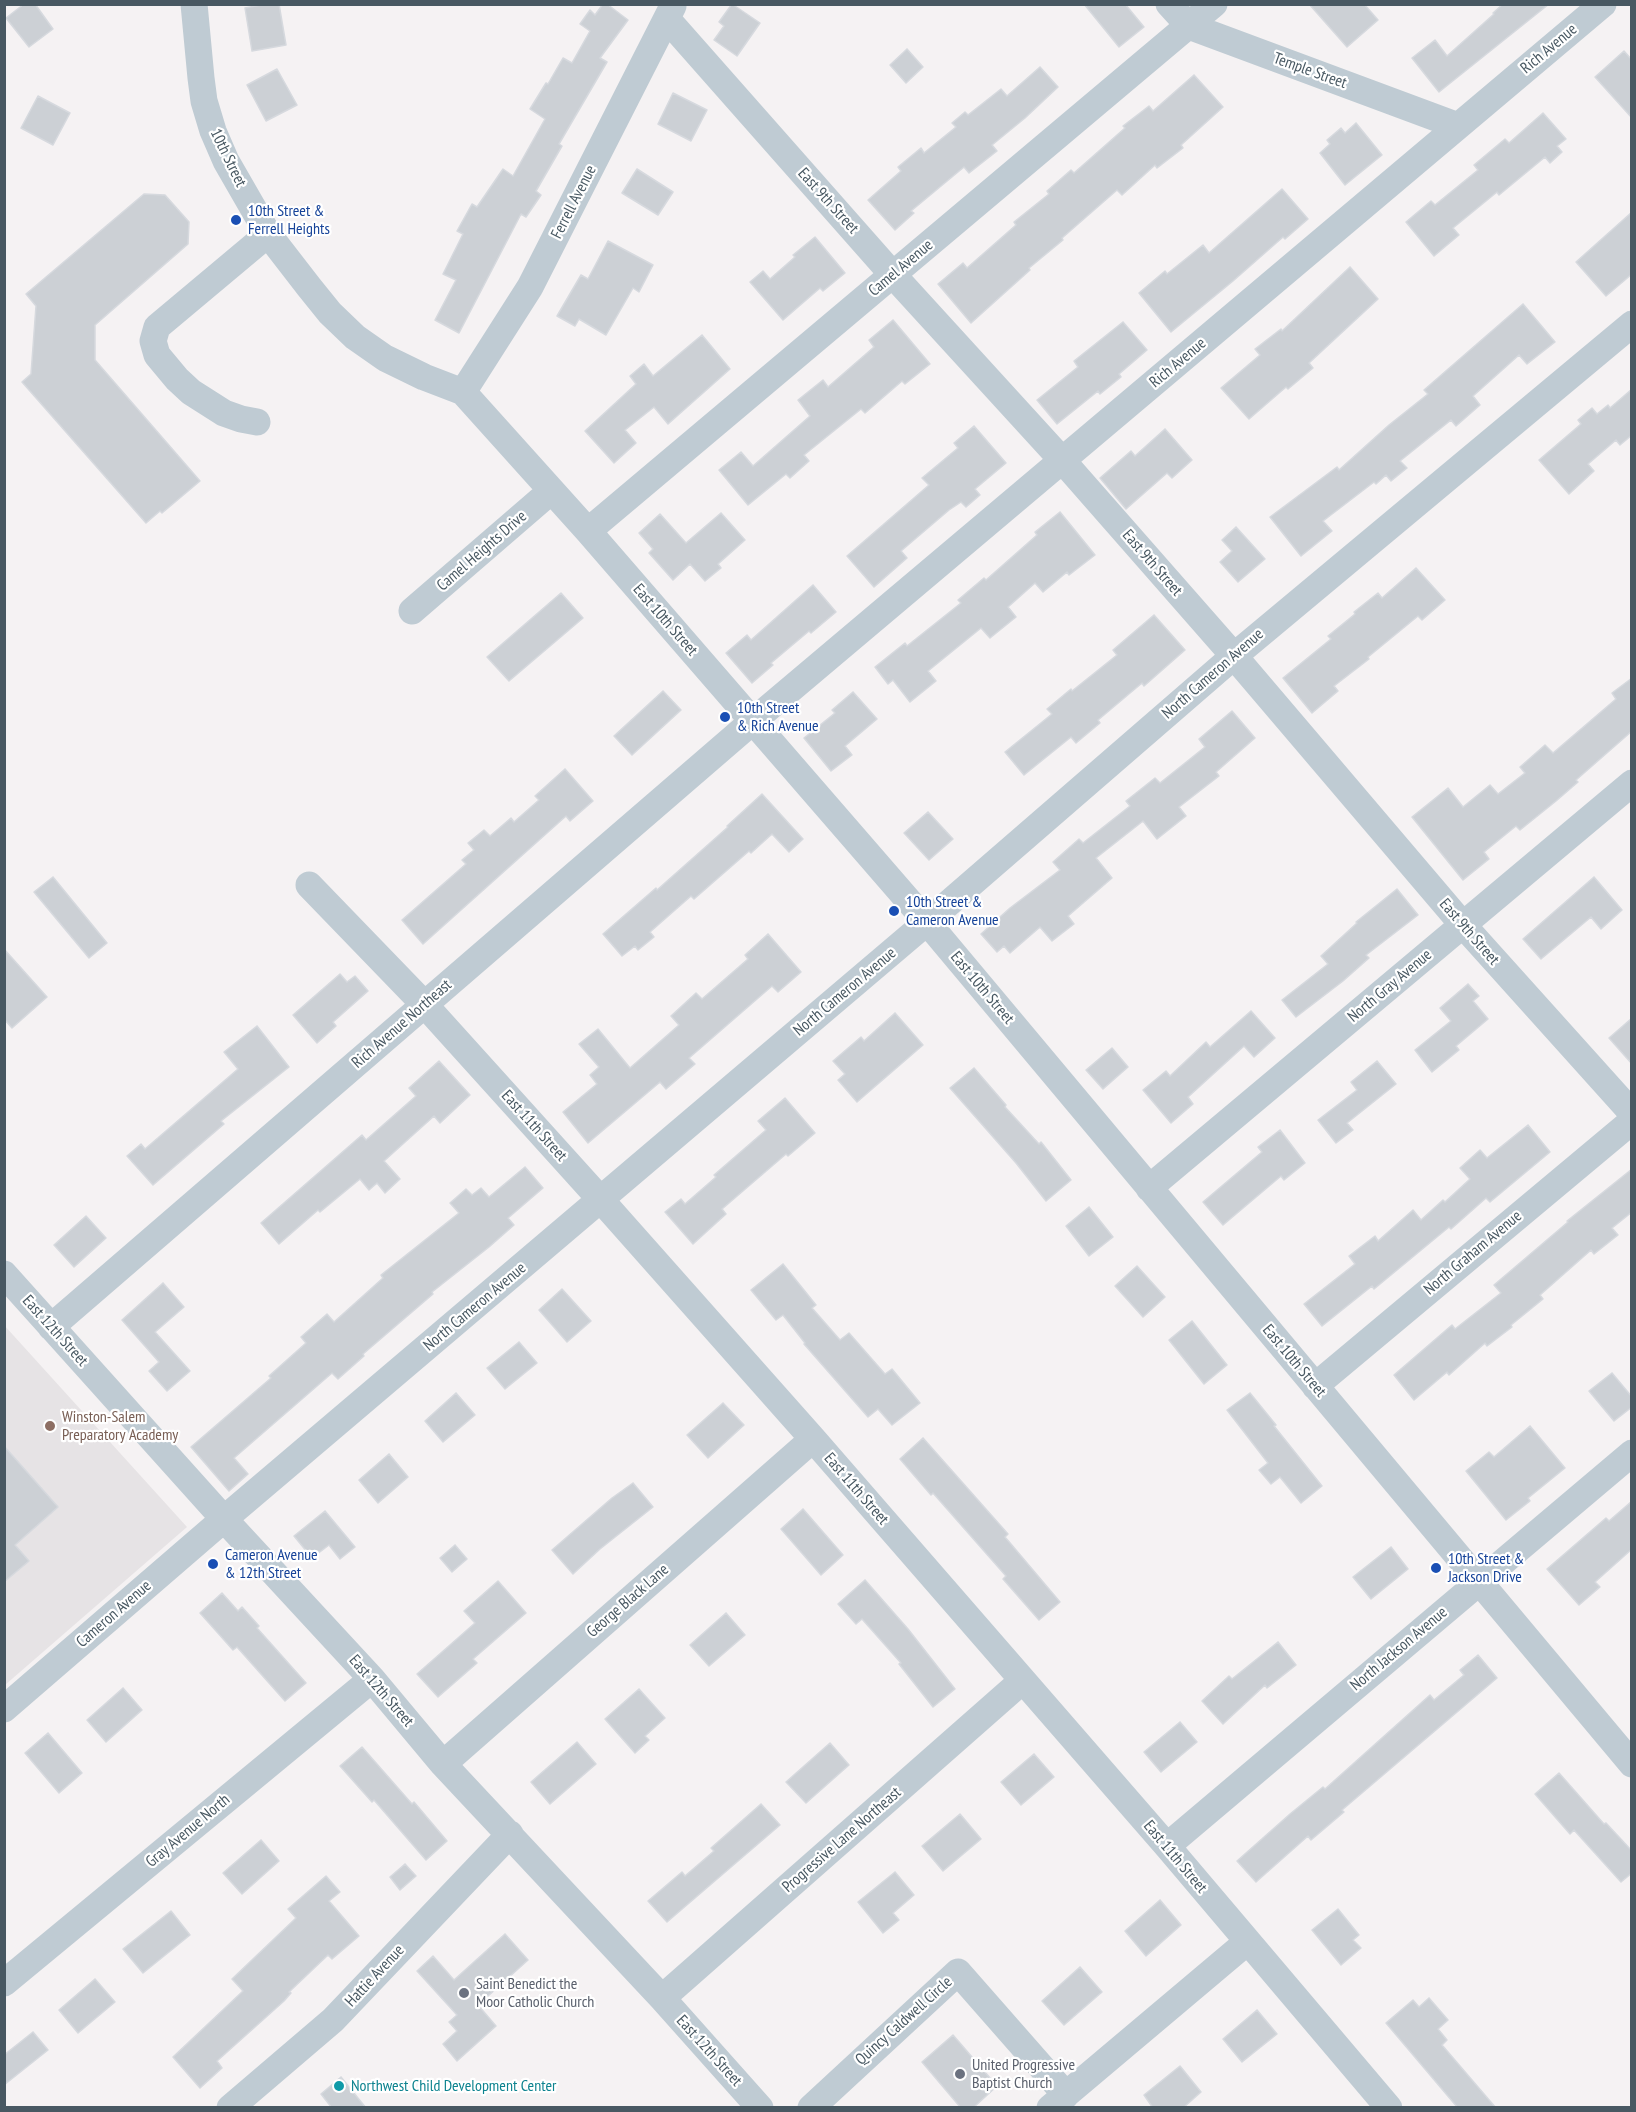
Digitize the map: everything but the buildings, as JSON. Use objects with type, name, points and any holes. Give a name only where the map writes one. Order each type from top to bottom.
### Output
[{"type":"street","name":"10th Street","points":[[194,4],[204,101],[213,131],[226,161],[268,234]]},
{"type":"street","name":"Temple Street","points":[[1169,4],[1189,26],[1458,126]]},
{"type":"street","name":"Camel Avenue","points":[[588,531],[1214,4]]},
{"type":"street","name":"Rich Avenue","points":[[753,721],[1603,4]]},
{"type":"street","name":"East 9th Street","points":[[670,12],[893,274],[1062,460],[1234,656],[1463,925],[1632,1113]]},
{"type":"street","name":"Ferrell Avenue","points":[[463,392],[530,287],[670,12]]},
{"type":"street","name":"East 10th Street","points":[[268,234],[330,313],[355,337],[384,357],[424,377],[463,392],[588,531],[927,922],[1632,1764]]},
{"type":"street","points":[[257,422],[224,413],[191,392],[157,355],[153,341],[157,327],[268,234]]},
{"type":"street","name":"North Cameron Avenue","points":[[224,1519],[602,1200],[1234,656],[1632,324]]},
{"type":"street","name":"Camel Heights Drive","points":[[412,611],[551,490]]},
{"type":"street","name":"Rich Avenue Northeast","points":[[51,1327],[753,721]]},
{"type":"street","name":"North Gray Avenue","points":[[1149,1188],[1632,783]]},
{"type":"street","name":"East 11th Street","points":[[309,885],[424,1004],[602,1200],[1167,1846],[1389,2108]]},
{"type":"street","name":"North Graham Avenue","points":[[1315,1386],[1632,1121]]},
{"type":"street","name":"East 12th Street","points":[[4,1274],[224,1519],[372,1679],[443,1764],[662,1998],[760,2108]]},
{"type":"street","name":"George Black Lane","points":[[443,1764],[813,1439]]},
{"type":"street","name":"North Jackson Avenue","points":[[1167,1846],[1632,1453]]},
{"type":"street","name":"Cameron Avenue","points":[[4,1709],[224,1519]]},
{"type":"street","name":"Gray Avenue North","points":[[4,1983],[372,1679]]},
{"type":"street","name":"Progressive Lane Northeast","points":[[662,1998],[1022,1681]]},
{"type":"street","name":"Hattie Avenue","points":[[230,2108],[333,2020],[510,1834]]},
{"type":"street","points":[[1058,2101],[1247,1942]]},
{"type":"street","name":"Quincy Caldwell Circle","points":[[811,2108],[958,1972],[1058,2101]]},
{"type":"shaded area","name":"Winston-Salem Preparatory Academy","points":[[4,1325],[187,1527],[5,1685],[4,1685]]},
{"type":"place","name":"10th Street & Ferrell Heights","points":[[236,220]]},
{"type":"place","name":"10th Street & Rich Avenue","points":[[725,717]]},
{"type":"place","name":"10th Street & Cameron Avenue","points":[[894,911]]},
{"type":"place","name":"Winston-Salem Preparatory Academy","points":[[50,1426]]},
{"type":"place","name":"Cameron Avenue & 12th Street","points":[[213,1564]]},
{"type":"place","name":"10th Street & Jackson Drive","points":[[1436,1568]]},
{"type":"place","name":"Saint Benedict the Moor Catholic Church","points":[[464,1993]]},
{"type":"place","name":"United Progressive Baptist Church","points":[[960,2074]]},
{"type":"place","name":"Northwest Child Development Center","points":[[339,2086]]}]
